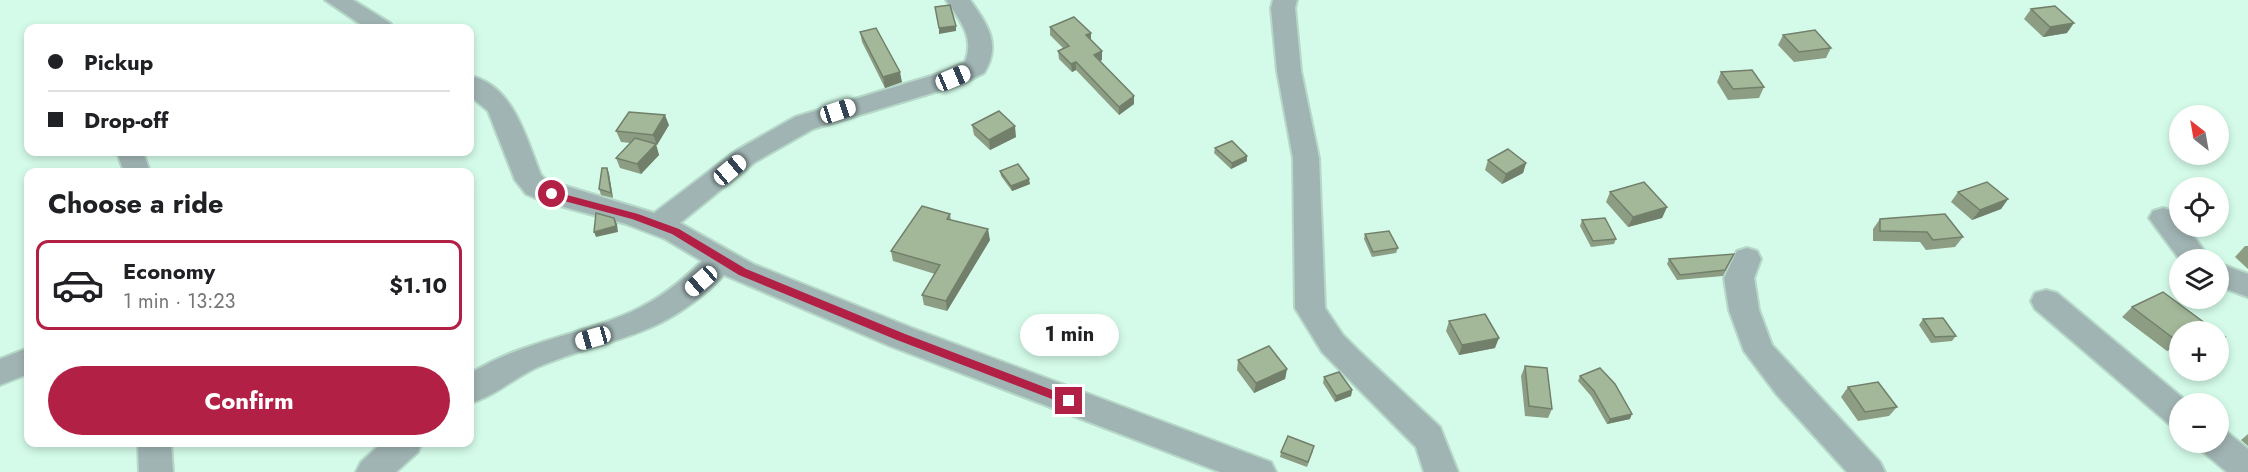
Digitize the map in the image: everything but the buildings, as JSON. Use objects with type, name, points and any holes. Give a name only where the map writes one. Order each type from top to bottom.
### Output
[{"type":"street","points":[[337,0],[376,24]]},
{"type":"street","points":[[658,225],[746,156],[804,123],[953,78],[975,67],[983,44],[979,29],[958,0]]},
{"type":"street","points":[[1285,0],[1283,8],[1289,71],[1306,158],[1310,308],[1316,322],[1346,356],[1429,439],[1441,472]]},
{"type":"street","points":[[474,87],[495,101],[501,110],[526,173],[536,187],[552,194],[658,225],[675,232],[743,272],[901,337],[1259,472]]},
{"type":"street","points":[[2163,218],[2188,249]]},
{"type":"street","points":[[474,387],[497,372],[543,352],[593,338],[651,316],[679,300],[721,260]]},
{"type":"street","points":[[1747,260],[1738,278],[1744,309],[1759,351],[1788,386],[1868,472]]},
{"type":"street","points":[[2229,278],[2248,286]]},
{"type":"street","points":[[2046,301],[2169,405]]},
{"type":"street","points":[[0,372],[24,363]]},
{"type":"street","points":[[154,447],[156,472]]},
{"type":"street","points":[[372,472],[400,447]]},
{"type":"street","points":[[2228,453],[2248,469]]},
{"type":"route","points":[[552,194],[634,216],[675,232],[743,272],[901,337],[1069,401]]}]
